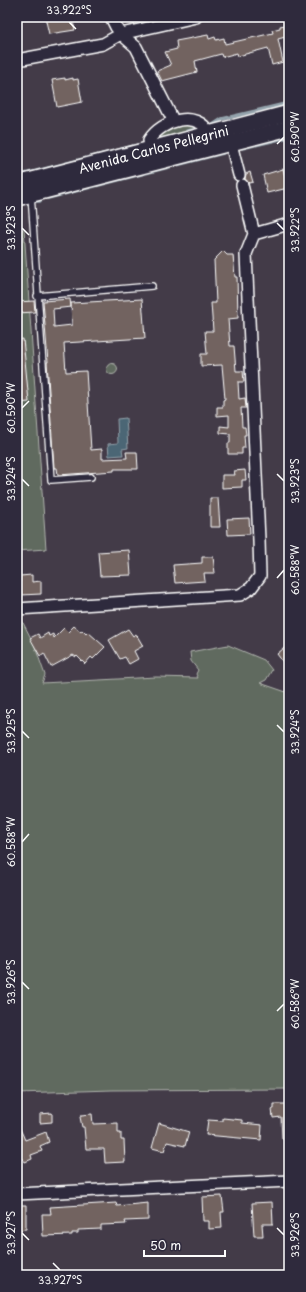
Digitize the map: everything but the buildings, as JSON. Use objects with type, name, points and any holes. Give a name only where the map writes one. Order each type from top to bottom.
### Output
[{"type":"main road","name":"Avenida Carlos Pellegrini","points":[[23,189],[229,136],[289,113]]},
{"type":"main road","name":"Avenida Carlos Pellegrini","points":[[151,157],[210,134],[229,136],[289,128]]},
{"type":"street","points":[[111,17],[121,34],[136,47],[173,120]]},
{"type":"street","points":[[17,60],[103,44],[121,34],[196,17]]},
{"type":"street","points":[[151,157],[149,140],[154,132],[173,120],[189,120],[199,122],[206,127],[210,134]]},
{"type":"street","points":[[17,609],[240,595],[251,588],[260,576],[246,254],[254,234],[229,136]]},
{"type":"street","points":[[254,234],[289,224]]},
{"type":"street","points":[[17,1194],[289,1181]]},
{"type":"lane","points":[[23,189],[33,215],[37,296],[51,480],[91,478]]},
{"type":"lane","points":[[37,296],[152,286]]},
{"type":"green space","points":[[184,124],[197,127],[199,130],[155,142],[157,135],[163,131]]},
{"type":"green space","points":[[24,229],[46,549],[17,551],[17,231]]},
{"type":"green space","points":[[112,363],[116,365],[118,369],[116,373],[112,375],[108,373],[106,369],[108,365]]},
{"type":"green space","points":[[20,617],[34,644],[45,675],[42,683],[156,677],[198,678],[196,674],[198,670],[191,661],[190,652],[228,645],[264,660],[272,670],[266,680],[260,683],[289,693],[289,1089],[111,1090],[17,1093],[17,618]]},
{"type":"water","points":[[126,418],[128,448],[122,449],[123,455],[109,456],[108,444],[118,443],[117,419]]},
{"type":"waterway","points":[[213,125],[222,119],[289,103]]},
{"type":"waterway","points":[[187,131],[197,129]]},
{"type":"waterway","points":[[242,148],[289,137]]},
{"type":"waterway","points":[[157,140],[165,138]]},
{"type":"waterway","points":[[17,176],[138,145]]},
{"type":"waterway","points":[[48,198],[223,153]]}]
